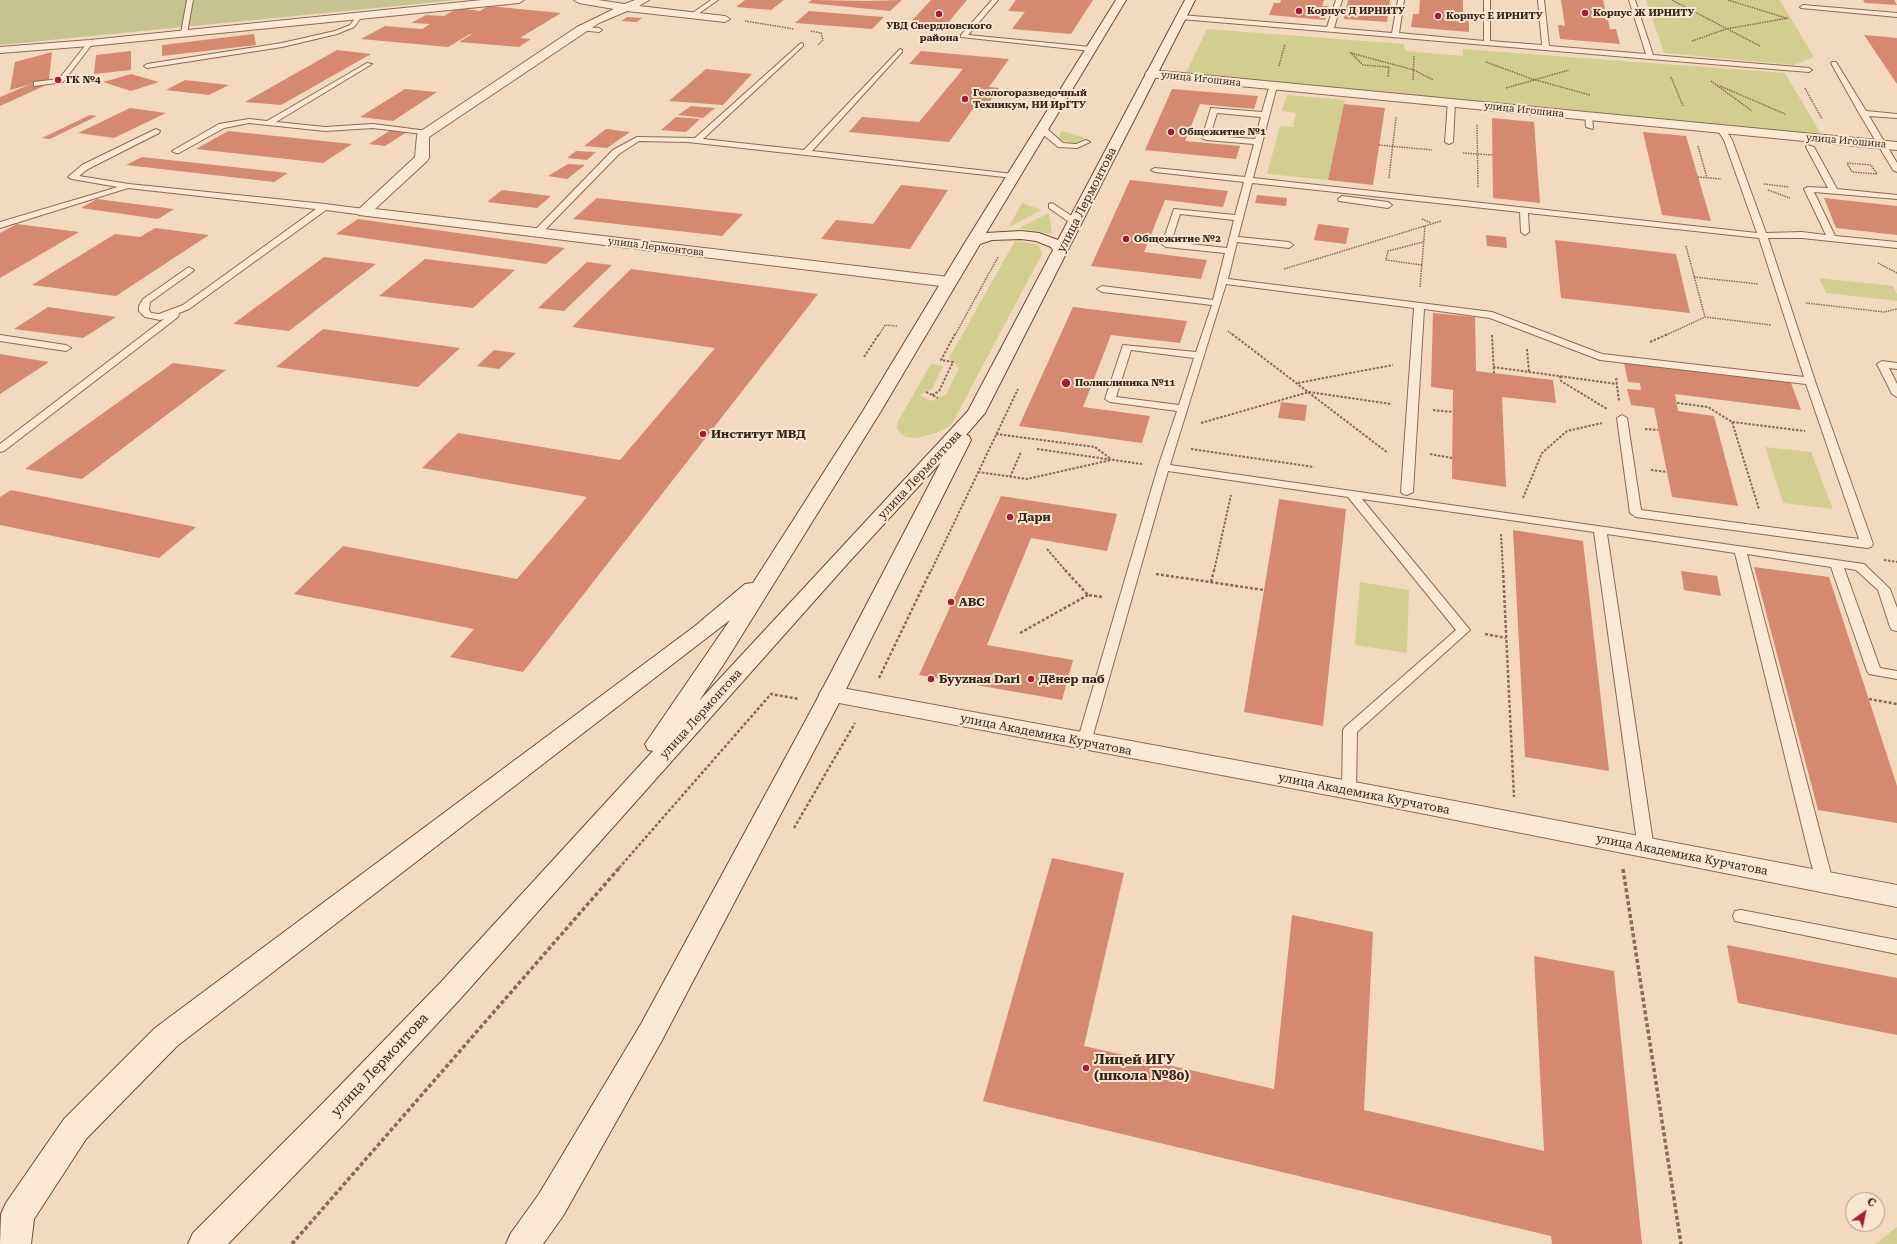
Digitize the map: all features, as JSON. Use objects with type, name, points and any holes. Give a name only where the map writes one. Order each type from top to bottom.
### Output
[{"type":"main road","points":[[0,50],[90,43],[519,0]]},
{"type":"main road","points":[[579,0],[627,8],[725,19]]},
{"type":"main road","points":[[364,212],[422,158],[423,136],[581,29],[595,21],[644,0]]},
{"type":"main road","name":"улица Лермонтова","points":[[550,880],[613,801],[686,705],[872,411],[973,241],[1121,0]]},
{"type":"main road","name":"улица Лермонтова","points":[[205,1244],[334,1113],[451,990],[842,558],[976,413],[1190,0]]},
{"type":"main road","name":"улица Игошина","points":[[1151,74],[1451,103],[1589,121],[1721,129],[1897,146]]},
{"type":"main road","name":"улица Лермонтова","points":[[364,212],[949,282]]},
{"type":"main road","points":[[973,241],[992,236],[1021,235],[1039,237],[1056,244],[1061,250]]},
{"type":"main road","points":[[523,1244],[551,1205],[650,1033],[828,699],[976,413]]},
{"type":"main road","points":[[14,1244],[18,1214],[74,1129],[166,1037],[703,631],[770,574]]},
{"type":"main road","name":"улица Академика Курчатова","points":[[828,699],[1084,742],[1348,790],[1646,849],[1897,896]]},
{"type":"lane","points":[[184,33],[190,0]]},
{"type":"lane","points":[[693,15],[715,0]]},
{"type":"lane","points":[[995,0],[963,36],[1091,48]]},
{"type":"lane","points":[[1330,29],[1339,0]]},
{"type":"lane","points":[[1395,35],[1401,0]]},
{"type":"lane","points":[[1487,0],[1487,43]]},
{"type":"lane","points":[[1541,0],[1546,48]]},
{"type":"lane","points":[[1632,0],[1650,54]]},
{"type":"lane","points":[[1803,7],[1897,14]]},
{"type":"lane","points":[[147,66],[282,45],[352,26],[360,15]]},
{"type":"lane","points":[[1181,17],[1546,48],[1650,54],[1809,70]]},
{"type":"lane","points":[[581,29],[598,30]]},
{"type":"lane","points":[[37,84],[60,81],[90,43]]},
{"type":"lane","points":[[697,141],[801,45]]},
{"type":"lane","points":[[806,154],[900,51]]},
{"type":"lane","points":[[1834,63],[1897,170]]},
{"type":"lane","points":[[268,123],[369,64]]},
{"type":"lane","points":[[1084,742],[1135,571],[1164,467],[1217,303],[1273,86]]},
{"type":"lane","points":[[1449,142],[1451,103]]},
{"type":"lane","points":[[1259,142],[1206,138],[1214,110],[1266,115]]},
{"type":"lane","points":[[1863,113],[1897,116]]},
{"type":"lane","points":[[176,151],[222,126],[249,121],[325,129],[373,126],[428,133]]},
{"type":"lane","points":[[1622,418],[1636,512],[1867,544],[1810,381],[1762,236],[1728,140],[1721,129]]},
{"type":"lane","points":[[1042,130],[1061,145],[1077,146],[1086,142]]},
{"type":"lane","points":[[156,131],[85,167],[72,177],[129,186],[364,212]]},
{"type":"lane","points":[[538,232],[616,152],[637,139],[697,141],[1013,176]]},
{"type":"lane","points":[[1810,148],[1834,191]]},
{"type":"lane","points":[[1155,170],[1762,236],[1802,235],[1897,245]]},
{"type":"lane","points":[[0,225],[129,186]]},
{"type":"lane","points":[[1329,189],[1327,198],[1388,205]]},
{"type":"lane","points":[[1832,238],[1808,189],[1897,197]]},
{"type":"lane","points":[[1052,206],[1075,222]]},
{"type":"lane","points":[[0,449],[186,307],[325,207]]},
{"type":"lane","points":[[1230,251],[1166,244],[1177,211],[1239,218]]},
{"type":"lane","points":[[1524,211],[1526,232]]},
{"type":"lane","points":[[1233,239],[1289,245]]},
{"type":"lane","points":[[186,307],[160,317],[152,317],[144,311],[146,301],[189,270]]},
{"type":"lane","points":[[1223,281],[1492,315],[1600,357],[1810,381]]},
{"type":"lane","points":[[1102,289],[1217,303]]},
{"type":"lane","points":[[1407,492],[1419,305]]},
{"type":"lane","points":[[0,338],[66,348]]},
{"type":"lane","points":[[1183,409],[1110,399],[1127,347],[1200,356]]},
{"type":"lane","points":[[1897,366],[1882,364],[1897,394]]},
{"type":"lane","points":[[1164,467],[1860,567],[1884,590],[1897,627]]},
{"type":"lane","points":[[1348,790],[1350,730],[1463,630],[1352,494]]},
{"type":"lane","points":[[1600,530],[1646,849]]},
{"type":"lane","points":[[1740,550],[1825,882]]},
{"type":"lane","points":[[1836,563],[1874,672],[1897,675]]},
{"type":"lane","points":[[1741,916],[1897,947]]},
{"type":"path","points":[[1672,0],[1766,50]]},
{"type":"path","points":[[1728,0],[1786,18]]},
{"type":"path","points":[[1650,54],[1660,52],[1726,29],[1792,17]]},
{"type":"path","points":[[725,19],[800,30]]},
{"type":"path","points":[[1278,67],[1290,26]]},
{"type":"path","points":[[807,31],[821,33],[823,40],[817,46]]},
{"type":"path","points":[[1413,83],[1414,36]]},
{"type":"path","points":[[1388,80],[1389,67],[1363,65],[1350,52],[1414,70],[1435,80]]},
{"type":"path","points":[[1650,54],[1665,61],[1683,107]]},
{"type":"path","points":[[1484,62],[1532,79],[1592,95]]},
{"type":"path","points":[[1795,69],[1834,140]]},
{"type":"path","points":[[1710,80],[1753,111],[1768,134]]},
{"type":"path","points":[[1715,84],[1787,114]]},
{"type":"path","points":[[1388,183],[1396,116]]},
{"type":"path","points":[[1477,124],[1478,192]]},
{"type":"path","points":[[1697,144],[1708,178]]},
{"type":"path","points":[[1847,163],[1871,165],[1877,174],[1852,172],[1847,163]]},
{"type":"path","points":[[1743,182],[1816,206]]},
{"type":"path","points":[[1423,220],[1432,224]]},
{"type":"path","points":[[1282,269],[1445,220]]},
{"type":"path","points":[[1420,288],[1425,226]]},
{"type":"path","points":[[1422,265],[1386,260],[1388,251],[1423,242]]},
{"type":"path","points":[[1686,244],[1705,317]]},
{"type":"path","points":[[932,395],[939,391],[953,362],[941,360],[1000,255]]},
{"type":"path","points":[[1694,277],[1779,286]]},
{"type":"path","points":[[1784,300],[1884,312],[1897,309]]},
{"type":"path","points":[[1492,315],[1494,373]]},
{"type":"path","points":[[1650,342],[1705,317],[1792,328]]},
{"type":"path","points":[[1210,326],[1224,328],[1409,470]]},
{"type":"path","points":[[864,357],[880,331]]},
{"type":"path","points":[[1297,383],[1415,361]]},
{"type":"path","points":[[1494,367],[1617,384],[1618,390]]},
{"type":"path","points":[[1560,376],[1561,382],[1622,418]]},
{"type":"path","points":[[926,392],[938,398]]},
{"type":"path","points":[[1195,424],[1309,392],[1453,412]]},
{"type":"path","points":[[1677,403],[1708,407],[1732,422],[1806,431]]},
{"type":"path","points":[[1523,498],[1542,452],[1567,431],[1622,418]]},
{"type":"path","points":[[1732,422],[1765,530]]},
{"type":"path","points":[[996,434],[1095,447],[1111,460]]},
{"type":"path","points":[[1037,448],[1164,467]]},
{"type":"path","points":[[1010,477],[1021,452]]},
{"type":"path","points":[[978,472],[1027,479],[1111,460]]},
{"type":"path","points":[[1211,582],[1235,477]]},
{"type":"path","points":[[1500,515],[1514,798]]},
{"type":"path","points":[[1047,549],[1088,595]]},
{"type":"path","points":[[1135,571],[1264,590]]},
{"type":"path","points":[[1020,633],[1088,595],[1106,598]]},
{"type":"path","points":[[292,1244],[771,694],[828,699]]},
{"type":"path","points":[[1869,700],[1897,704]]},
{"type":"path","points":[[1619,843],[1681,1244]]},
{"type":"shaded area","points":[[0,0],[457,0],[0,45]]},
{"type":"shaded area","points":[[1646,0],[1780,0],[1814,57],[1794,65],[1664,53]]},
{"type":"shaded area","points":[[1207,29],[1404,44],[1405,51],[1463,56],[1463,49],[1785,73],[1821,134],[1186,73]]},
{"type":"shaded area","points":[[1287,95],[1345,100],[1328,180],[1267,174],[1280,126],[1293,127],[1296,113],[1282,111]]},
{"type":"shaded area","points":[[1062,131],[1083,137],[1084,139],[1074,143],[1059,140],[1058,139]]},
{"type":"shaded area","points":[[1022,203],[1041,210],[1008,228]]},
{"type":"shaded area","points":[[1049,213],[1052,234],[1019,228]]},
{"type":"shaded area","points":[[1015,241],[1035,244],[1039,246],[1042,254],[954,420],[950,426],[936,433],[916,438],[906,437],[900,433],[897,428],[898,421],[931,364],[943,366],[932,389],[920,395],[931,401],[946,394],[959,368],[949,358]]},
{"type":"shaded area","points":[[1819,278],[1893,286],[1897,294],[1897,301],[1826,293]]},
{"type":"shaded area","points":[[1765,447],[1811,452],[1833,509],[1783,503]]},
{"type":"shaded area","points":[[1360,582],[1409,590],[1407,653],[1355,645]]},
{"type":"shaded area","points":[[1897,1227],[1897,1244],[1875,1244]]},
{"type":"building","points":[[745,0],[784,0],[771,10],[736,7]]},
{"type":"building","points":[[812,0],[902,0],[890,11],[808,3]]},
{"type":"building","points":[[931,0],[967,0],[942,30],[906,27]]},
{"type":"building","points":[[1016,0],[1093,0],[1071,34],[1012,29],[1025,12],[1008,11]]},
{"type":"building","name":"Корпус Д ИРНИТУ","points":[[1281,0],[1324,0],[1322,6],[1328,6],[1325,20],[1269,15],[1274,3],[1280,3]]},
{"type":"building","points":[[1348,0],[1390,0],[1387,22],[1344,19]]},
{"type":"building","name":"Корпус Е ИРНИТУ","points":[[1420,0],[1463,0],[1463,17],[1469,18],[1469,32],[1411,27],[1413,14],[1419,14]]},
{"type":"building","name":"Корпус Ж ИРНИТУ","points":[[1561,0],[1603,0],[1610,29],[1616,29],[1620,44],[1560,39],[1558,25],[1565,26]]},
{"type":"building","points":[[1863,0],[1894,0],[1897,5],[1865,3]]},
{"type":"building","points":[[488,6],[561,13],[520,38],[531,39],[519,47],[459,42],[472,34],[448,47],[361,39],[385,26],[422,29],[430,24],[411,23],[426,15],[444,16],[458,8],[480,11]]},
{"type":"building","points":[[809,11],[884,17],[872,29],[795,23]]},
{"type":"building","points":[[627,17],[642,18],[637,22],[621,21]]},
{"type":"building","points":[[254,34],[256,45],[162,56],[162,45]]},
{"type":"building","points":[[1864,35],[1897,38],[1897,84]]},
{"type":"building","points":[[337,50],[371,54],[281,105],[245,102]]},
{"type":"building","points":[[131,51],[131,70],[94,74],[96,55]]},
{"type":"building","name":"Геологоразведочный Техникум, НИ ИрГТУ","points":[[921,51],[1009,59],[989,87],[999,88],[984,110],[973,109],[949,142],[849,132],[862,117],[919,122],[963,69],[909,64]]},
{"type":"building","points":[[52,52],[49,79],[10,90],[15,62]]},
{"type":"building","points":[[706,69],[752,74],[723,105],[669,101]]},
{"type":"building","points":[[131,74],[159,82],[131,91],[103,82]]},
{"type":"building","points":[[185,80],[229,85],[209,95],[166,90]]},
{"type":"building","points":[[31,84],[44,86],[0,106],[0,97]]},
{"type":"building","points":[[405,89],[437,92],[393,121],[360,117]]},
{"type":"building","name":"Общежитие №1","points":[[1172,89],[1258,96],[1254,109],[1200,104],[1185,141],[1240,146],[1236,159],[1145,150]]},
{"type":"building","points":[[1344,104],[1385,108],[1373,185],[1328,180]]},
{"type":"building","points":[[691,106],[715,108],[703,118],[678,115]]},
{"type":"building","points":[[130,108],[166,113],[114,138],[78,133]]},
{"type":"building","points":[[90,115],[97,116],[50,139],[42,138]]},
{"type":"building","points":[[676,117],[700,119],[686,132],[661,130]]},
{"type":"building","points":[[1492,118],[1534,122],[1540,203],[1493,198]]},
{"type":"building","points":[[606,129],[630,132],[607,148],[584,146]]},
{"type":"building","points":[[391,130],[407,132],[385,146],[369,144]]},
{"type":"building","points":[[228,131],[352,144],[323,163],[196,149]]},
{"type":"building","points":[[1643,132],[1686,136],[1711,221],[1662,215]]},
{"type":"building","points":[[576,151],[596,152],[587,160],[567,158]]},
{"type":"building","points":[[142,157],[288,173],[274,182],[126,165]]},
{"type":"building","points":[[568,164],[585,165],[567,179],[548,176]]},
{"type":"building","name":"Общежитие №2","points":[[1130,180],[1228,191],[1223,207],[1165,200],[1144,252],[1207,260],[1201,279],[1091,266]]},
{"type":"building","points":[[901,185],[948,190],[910,249],[821,239],[836,220],[873,224]]},
{"type":"building","points":[[502,190],[551,196],[537,208],[487,202]]},
{"type":"building","points":[[1257,195],[1287,198],[1286,206],[1255,203]]},
{"type":"building","points":[[597,198],[743,214],[722,236],[573,219]]},
{"type":"building","points":[[1824,198],[1897,206],[1897,235],[1836,228]]},
{"type":"building","points":[[97,199],[174,209],[158,219],[81,208]]},
{"type":"building","points":[[358,219],[565,248],[546,264],[336,234]]},
{"type":"building","points":[[17,224],[79,232],[0,278],[0,233]]},
{"type":"building","points":[[1318,224],[1349,228],[1346,244],[1314,240]]},
{"type":"building","points":[[155,228],[209,235],[116,296],[32,285],[115,234],[140,237]]},
{"type":"building","points":[[1486,235],[1506,237],[1507,248],[1487,246]]},
{"type":"building","points":[[1555,240],[1676,254],[1690,313],[1561,298]]},
{"type":"building","points":[[324,257],[376,264],[289,331],[233,324]]},
{"type":"building","points":[[425,259],[515,270],[473,308],[379,296]]},
{"type":"building","points":[[587,262],[612,265],[564,311],[538,308]]},
{"type":"building","points":[[631,269],[818,294],[523,672],[450,657],[474,629],[294,594],[343,546],[517,579],[587,497],[422,468],[458,433],[620,460],[715,348],[572,327]]},
{"type":"building","points":[[48,307],[116,317],[83,338],[14,329]]},
{"type":"building","name":"Поликлиника №11","points":[[1073,307],[1187,321],[1180,343],[1111,335],[1083,407],[1150,416],[1142,443],[1019,426]]},
{"type":"building","points":[[1433,313],[1475,317],[1476,371],[1553,380],[1556,403],[1502,397],[1506,487],[1452,479],[1453,390],[1431,387]]},
{"type":"building","points":[[323,329],[460,348],[418,387],[276,367]]},
{"type":"building","points":[[494,350],[516,353],[499,369],[477,366]]},
{"type":"building","points":[[0,354],[49,362],[0,394]]},
{"type":"building","points":[[173,363],[226,370],[82,479],[25,469]]},
{"type":"building","points":[[1624,363],[1791,383],[1801,410],[1675,394],[1678,411],[1714,416],[1738,506],[1672,497],[1654,408],[1631,405],[1627,389],[1641,390],[1640,383],[1628,382]]},
{"type":"building","points":[[1281,402],[1307,405],[1305,421],[1278,418]]},
{"type":"building","points":[[11,490],[196,527],[159,558],[0,525],[0,497]]},
{"type":"building","points":[[1001,496],[1117,514],[1107,551],[1031,538],[987,645],[1073,660],[1062,700],[919,675]]},
{"type":"building","points":[[1279,499],[1346,509],[1323,726],[1244,712]]},
{"type":"building","points":[[1513,530],[1583,541],[1609,771],[1525,757]]},
{"type":"building","points":[[1754,567],[1829,577],[1897,786],[1897,823],[1818,810]]},
{"type":"building","points":[[1681,571],[1717,576],[1721,596],[1684,590]]},
{"type":"building","name":"Лицей ИГУ (школа №80)","points":[[1052,858],[1124,873],[1084,1046],[1274,1089],[1292,915],[1373,932],[1364,1110],[1544,1151],[1534,956],[1614,971],[1642,1244],[1552,1244],[1551,1236],[983,1101]]},
{"type":"building","points":[[1727,945],[1897,978],[1897,1035],[1738,1003]]},
{"type":"place","name":"Корпус Д ИРНИТУ","points":[[1299,11]]},
{"type":"place","name":"Корпус Ж ИРНИТУ","points":[[1585,13]]},
{"type":"place","name":"УВД Свердловского района","points":[[939,14]]},
{"type":"place","name":"Корпус Е ИРНИТУ","points":[[1438,16]]},
{"type":"place","name":"ГК №4","points":[[58,80]]},
{"type":"place","name":"Геологоразведочный Техникум, НИ ИрГТУ","points":[[965,99]]},
{"type":"place","name":"Общежитие №1","points":[[1171,132]]},
{"type":"place","name":"Общежитие №2","points":[[1126,239]]},
{"type":"place","name":"Поликлиника №11","points":[[1066,383]]},
{"type":"place","name":"Институт МВД","points":[[703,434]]},
{"type":"place","name":"Дари","points":[[1010,517]]},
{"type":"place","name":"ABC","points":[[951,602]]},
{"type":"place","name":"Бууzная Dari","points":[[931,679]]},
{"type":"place","name":"Дёнер паб","points":[[1031,679]]},
{"type":"place","name":"Лицей ИГУ (школа №80)","points":[[1086,1068]]}]
